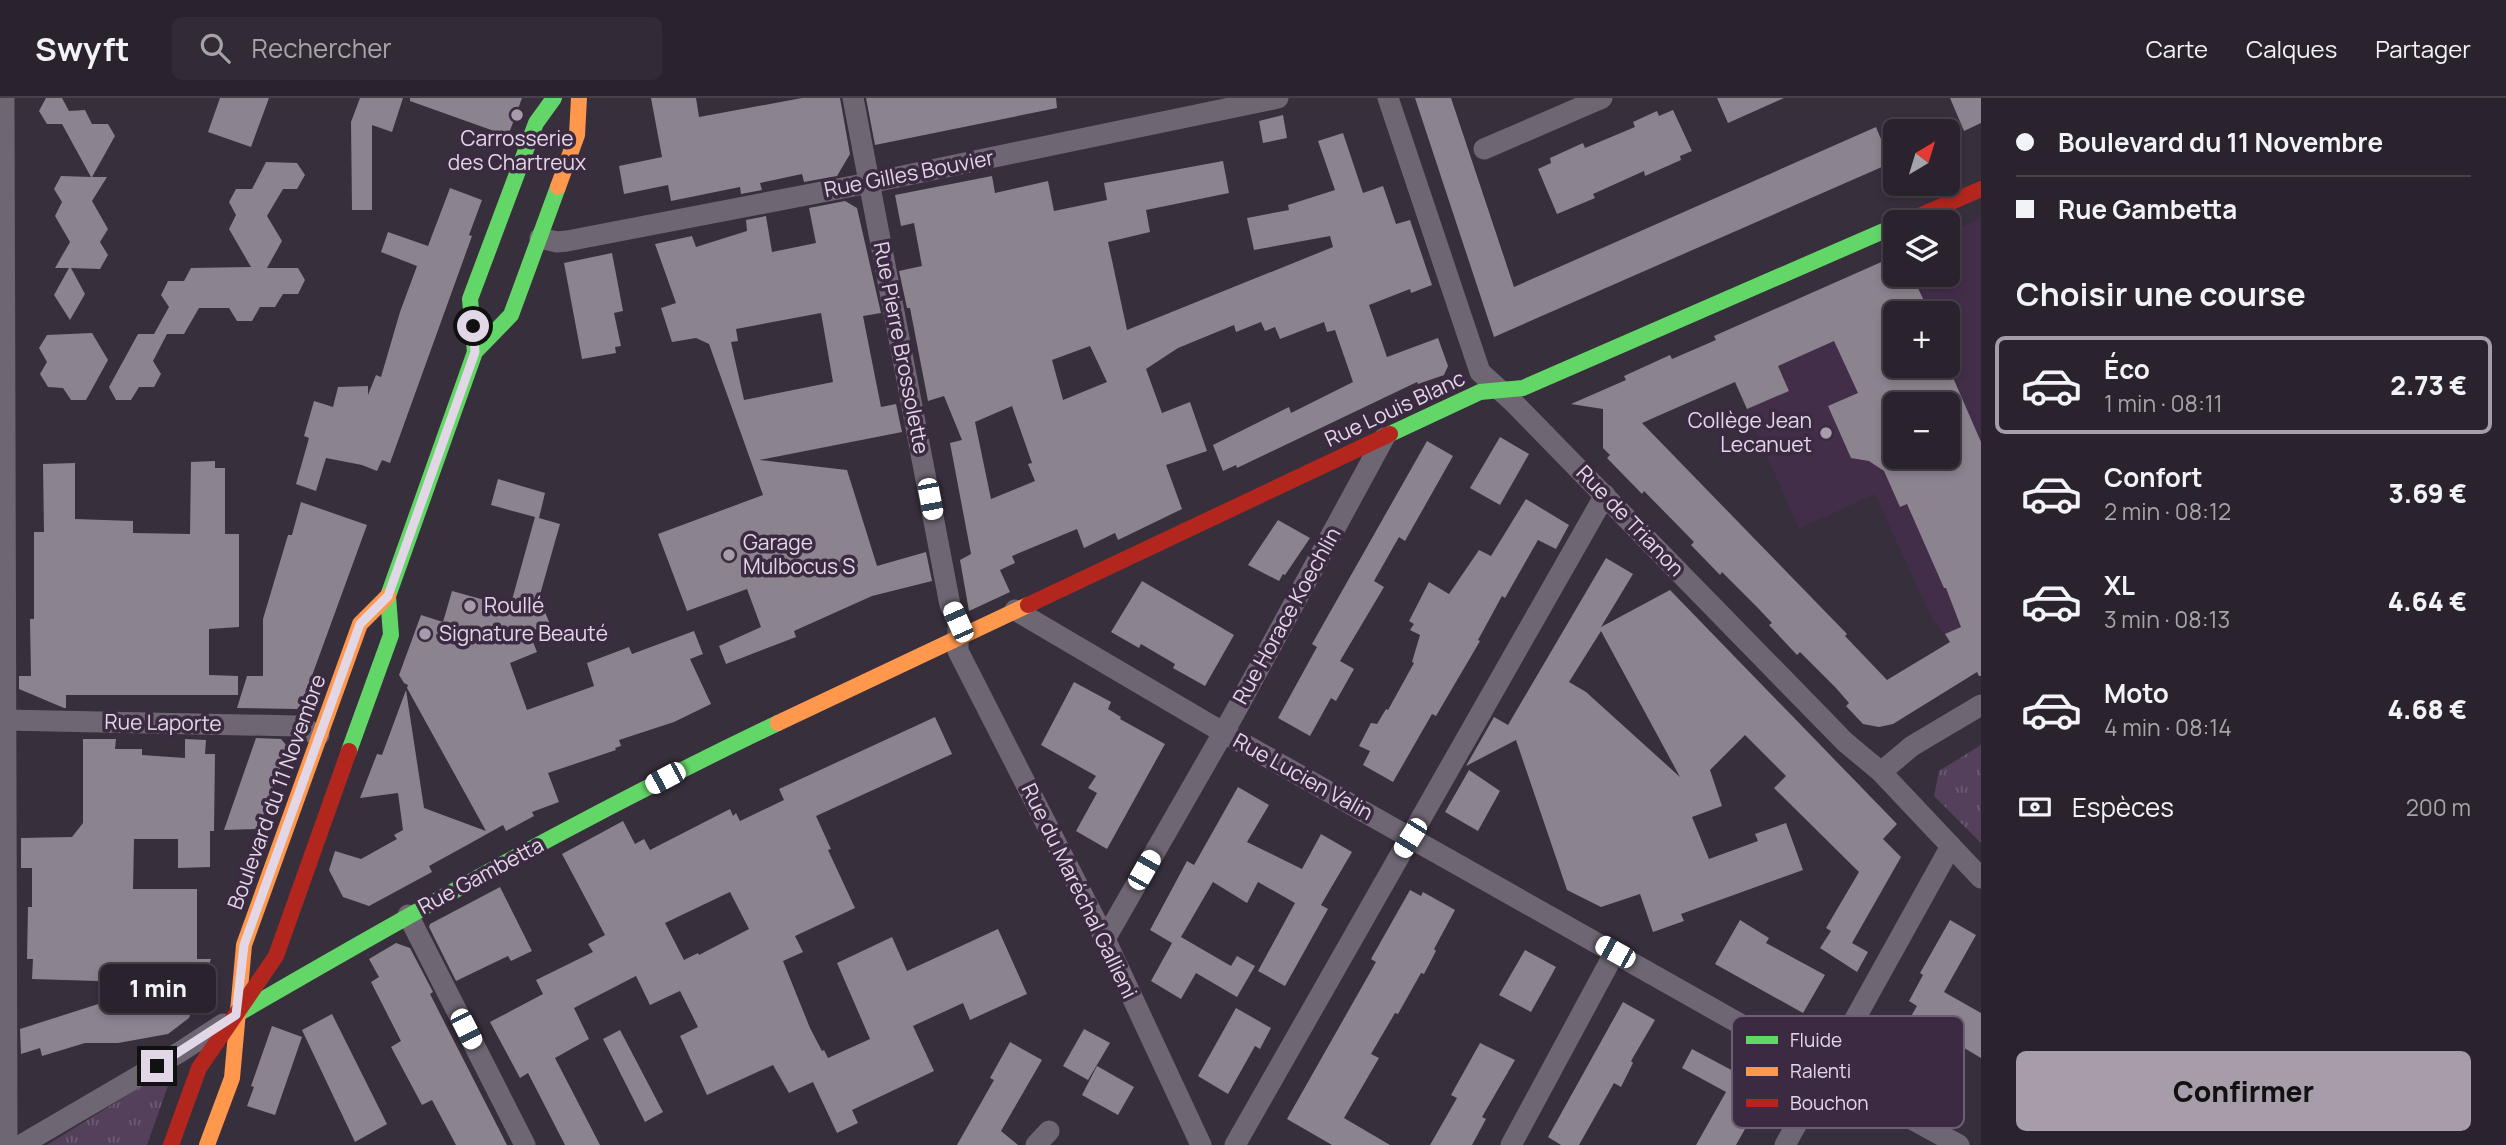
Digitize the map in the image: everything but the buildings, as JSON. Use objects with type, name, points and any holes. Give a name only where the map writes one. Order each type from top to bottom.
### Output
[{"type":"main road","name":"Boulevard du 11 Novembre","points":[[171,1145],[199,1068],[276,956],[294,907],[391,635],[388,596],[475,352],[470,299],[536,123],[554,98]]},
{"type":"main road","name":"Boulevard du 11 Novembre","points":[[475,352],[512,315],[577,135],[579,98]]},
{"type":"main road","points":[[1933,210],[1981,189]]},
{"type":"main road","name":"Rue Louis Blanc","points":[[959,638],[1479,392],[1523,388],[1883,231]]},
{"type":"main road","name":"Boulevard du 11 Novembre","points":[[207,1145],[232,1078],[244,945],[360,624],[388,596]]},
{"type":"main road","name":"Rue Gambetta","points":[[236,1015],[408,915],[688,766],[959,638]]},
{"type":"street","points":[[4,98],[7,1145]]},
{"type":"street","name":"Rue Pierre Brossolette","points":[[853,98],[950,605],[958,622],[959,638]]},
{"type":"street","name":"Rue Gilles Bouvier","points":[[540,238],[556,242],[567,241],[869,183],[1278,98]]},
{"type":"street","name":"Rue de Trianon","points":[[1388,98],[1480,372],[1605,495],[1845,742],[1881,772],[1981,878]]},
{"type":"street","points":[[1484,149],[1602,98]]},
{"type":"street","name":"Rue Horace Koechlin","points":[[1105,939],[1223,732],[1384,438]]},
{"type":"street","points":[[1235,1145],[1605,495]]},
{"type":"street","name":"Rue Lucien Valin","points":[[1015,610],[1223,732],[1732,1018]]},
{"type":"street","name":"Rue du Maréchal Gallieni","points":[[959,638],[958,651],[963,663],[1051,829],[1201,1145]]},
{"type":"street","points":[[1881,772],[1912,746],[1981,705]]},
{"type":"street","name":"Rue Laporte","points":[[4,720],[297,726],[319,736]]},
{"type":"street","points":[[1857,1016],[1951,846]]},
{"type":"street","points":[[408,915],[525,1145]]},
{"type":"street","points":[[1511,1145],[1615,952]]},
{"type":"street","name":"Rue Gambetta","points":[[21,1145],[180,1052],[236,1015]]},
{"type":"street","points":[[1785,1145],[1794,1128]]},
{"type":"street","name":"Rue Lucien Valin","points":[[1928,1128],[1959,1145]]},
{"type":"shaded area","name":"Collège Jean Lecanuet","points":[[1981,218],[1981,670],[1972,675],[1956,648],[1931,617],[1875,494],[1799,529],[1714,336],[1883,260],[1883,287],[1960,287],[1960,228]]},
{"type":"green space","points":[[1981,745],[1981,843],[1934,796],[1939,771]]},
{"type":"green space","points":[[163,1073],[170,1080],[147,1145],[47,1145]]},
{"type":"traffic: fast","points":[[475,352],[470,299],[536,123],[554,98]]},
{"type":"traffic: fast","points":[[349,751],[391,635],[388,596],[475,352],[511,315],[558,187]]},
{"type":"traffic: fast","points":[[1390,434],[1480,392],[1523,388],[1883,231]]},
{"type":"traffic: fast","points":[[236,1015],[504,863],[640,791],[778,723]]},
{"type":"traffic: slow","points":[[558,187],[577,135],[579,98]]},
{"type":"traffic: slow","points":[[207,1145],[232,1078],[244,945],[360,624],[388,596]]},
{"type":"traffic: slow","points":[[778,723],[1028,605]]},
{"type":"traffic: jam","points":[[1933,210],[1981,189]]},
{"type":"traffic: jam","points":[[1028,605],[1390,434]]},
{"type":"traffic: jam","points":[[171,1145],[199,1068],[276,956],[349,751]]},
{"type":"place","name":"Carrosserie des Chartreux","points":[[517,115]]},
{"type":"place","name":"Collège Jean Lecanuet","points":[[1826,433]]},
{"type":"place","name":"Garage Mulbocus S","points":[[729,555]]},
{"type":"place","name":"Roullé","points":[[470,606]]},
{"type":"place","name":"Signature Beauté","points":[[425,634]]},
{"type":"route","points":[[157,1066],[236,1015],[244,945],[360,624],[388,596],[475,352],[473,326]]}]
